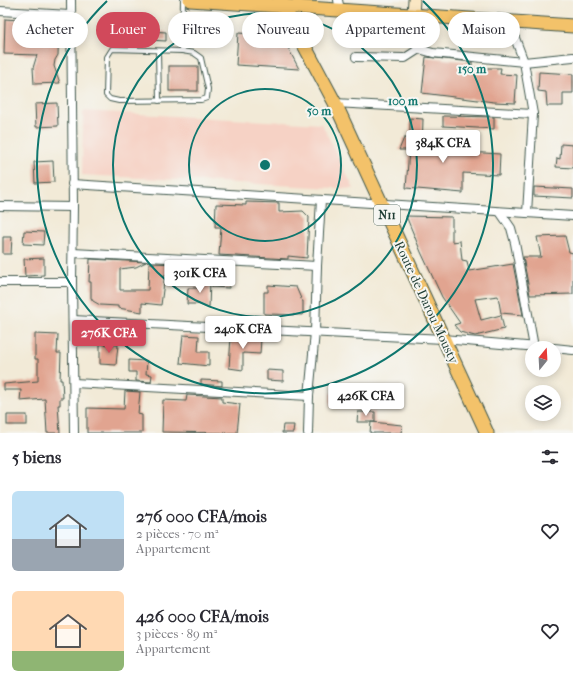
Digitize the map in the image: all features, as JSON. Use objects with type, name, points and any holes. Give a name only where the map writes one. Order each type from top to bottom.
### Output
[{"type":"main road","points":[[190,0],[333,6],[389,12]]},
{"type":"main road","name":"Route de Darou Mousty","points":[[282,3],[335,103],[487,433]]},
{"type":"main road","points":[[520,23],[573,26]]},
{"type":"street","points":[[70,12],[71,0]]},
{"type":"street","points":[[409,12],[414,0]]},
{"type":"street","points":[[0,10],[28,12]]},
{"type":"street","points":[[70,48],[74,433]]},
{"type":"street","points":[[519,48],[524,62],[533,114],[527,213]]},
{"type":"street","points":[[356,57],[405,58],[419,49],[433,53],[524,62],[573,56]]},
{"type":"street","points":[[335,103],[533,114]]},
{"type":"street","points":[[72,184],[573,216]]},
{"type":"street","points":[[308,433],[308,396],[315,332],[321,200]]},
{"type":"street","points":[[0,206],[73,207]]},
{"type":"street","points":[[500,212],[511,228],[515,243],[533,341]]},
{"type":"street","points":[[73,253],[317,266]]},
{"type":"street","points":[[0,282],[72,282]]},
{"type":"street","points":[[73,320],[443,339],[525,346]]},
{"type":"street","points":[[561,349],[573,350]]},
{"type":"street","points":[[74,383],[308,396]]},
{"type":"lane","points":[[182,51],[183,0]]},
{"type":"lane","points":[[112,49],[158,51],[182,51],[194,53],[201,58],[208,89],[207,98],[201,100],[119,101],[106,95],[106,56],[112,49]]},
{"type":"lane","points":[[158,51],[159,101]]},
{"type":"shaded area","points":[[83,111],[322,124],[354,189],[82,175]]},
{"type":"building","points":[[5,19],[12,19],[12,48],[58,48],[58,55],[54,66],[60,83],[34,84],[33,68],[37,55],[4,54]]},
{"type":"building","points":[[160,32],[166,32],[166,41],[160,41]]},
{"type":"building","points":[[238,33],[242,33],[242,48],[288,48],[299,69],[236,65]]},
{"type":"building","points":[[426,57],[472,62],[472,68],[501,68],[500,74],[517,75],[515,103],[494,102],[422,93]]},
{"type":"building","points":[[169,66],[198,66],[198,91],[169,91]]},
{"type":"building","points":[[539,72],[573,74],[573,93],[563,93],[563,106],[547,106],[546,92],[538,91]]},
{"type":"building","points":[[57,103],[58,126],[36,127],[35,104]]},
{"type":"building","points":[[443,116],[494,117],[494,129],[443,126]]},
{"type":"building","points":[[410,118],[423,119],[422,151],[448,154],[469,148],[468,152],[500,154],[499,175],[463,173],[463,193],[406,188],[409,150],[399,150],[404,138],[410,138]]},
{"type":"building","points":[[561,144],[573,145],[573,168],[556,167],[557,158],[560,159]]},
{"type":"building","points":[[53,161],[54,182],[35,183],[34,162]]},
{"type":"building","points":[[534,187],[573,189],[573,198],[534,196]]},
{"type":"building","points":[[246,202],[279,203],[279,212],[303,211],[309,217],[307,258],[288,256],[288,259],[219,255],[221,227],[215,227],[216,204],[246,205]]},
{"type":"building","points":[[406,216],[452,217],[452,242],[460,241],[462,260],[467,261],[469,271],[513,264],[523,315],[501,313],[498,296],[475,299],[481,320],[501,315],[504,329],[475,336],[460,332],[454,325],[460,323],[442,297]]},
{"type":"building","points":[[24,231],[44,232],[43,245],[23,244]]},
{"type":"building","points":[[565,236],[569,252],[573,253],[573,294],[530,295],[523,257],[541,257],[537,237]]},
{"type":"building","points":[[3,237],[12,237],[11,254],[3,254]]},
{"type":"building","points":[[44,258],[44,275],[25,276],[24,259]]},
{"type":"building","points":[[90,259],[146,262],[136,267],[120,269],[120,290],[148,290],[149,263],[179,264],[177,277],[165,275],[161,305],[142,303],[142,312],[118,308],[118,306],[100,305],[93,301],[91,298],[91,282],[89,282]]},
{"type":"building","points":[[213,270],[230,271],[229,288],[212,287]]},
{"type":"building","points":[[199,280],[210,281],[209,308],[199,304],[187,304],[188,288],[199,288]]},
{"type":"building","points":[[268,285],[296,287],[303,301],[303,315],[264,314],[264,292],[268,292]]},
{"type":"building","points":[[35,334],[58,335],[57,353],[61,353],[60,380],[62,380],[63,398],[60,398],[60,405],[58,405],[60,433],[47,433],[45,399],[20,401],[21,390],[4,390],[4,384],[38,381],[38,359],[35,359]]},
{"type":"building","points":[[183,335],[199,336],[198,352],[209,352],[209,366],[180,363]]},
{"type":"building","points":[[231,336],[261,338],[260,354],[243,353],[243,370],[229,368]]},
{"type":"building","points":[[100,344],[118,345],[116,365],[100,364]]},
{"type":"building","points":[[129,360],[147,361],[146,374],[152,375],[151,382],[136,381],[136,372],[129,372]]},
{"type":"building","points":[[267,370],[283,371],[283,381],[267,380]]},
{"type":"building","points":[[201,380],[222,381],[222,386],[201,384]]},
{"type":"building","points":[[125,391],[140,392],[138,414],[142,415],[142,433],[87,433],[87,408],[124,409]]},
{"type":"building","points":[[330,393],[348,393],[348,406],[330,406]]},
{"type":"building","points":[[187,395],[222,397],[222,402],[240,404],[237,433],[162,432],[163,400],[186,401]]},
{"type":"building","points":[[358,412],[375,412],[375,422],[357,422]]},
{"type":"building","points":[[7,415],[27,415],[27,425],[7,425]]},
{"type":"building","points":[[371,422],[402,425],[401,433],[370,433]]},
{"type":"building","points":[[283,425],[294,425],[293,433],[282,433]]}]
